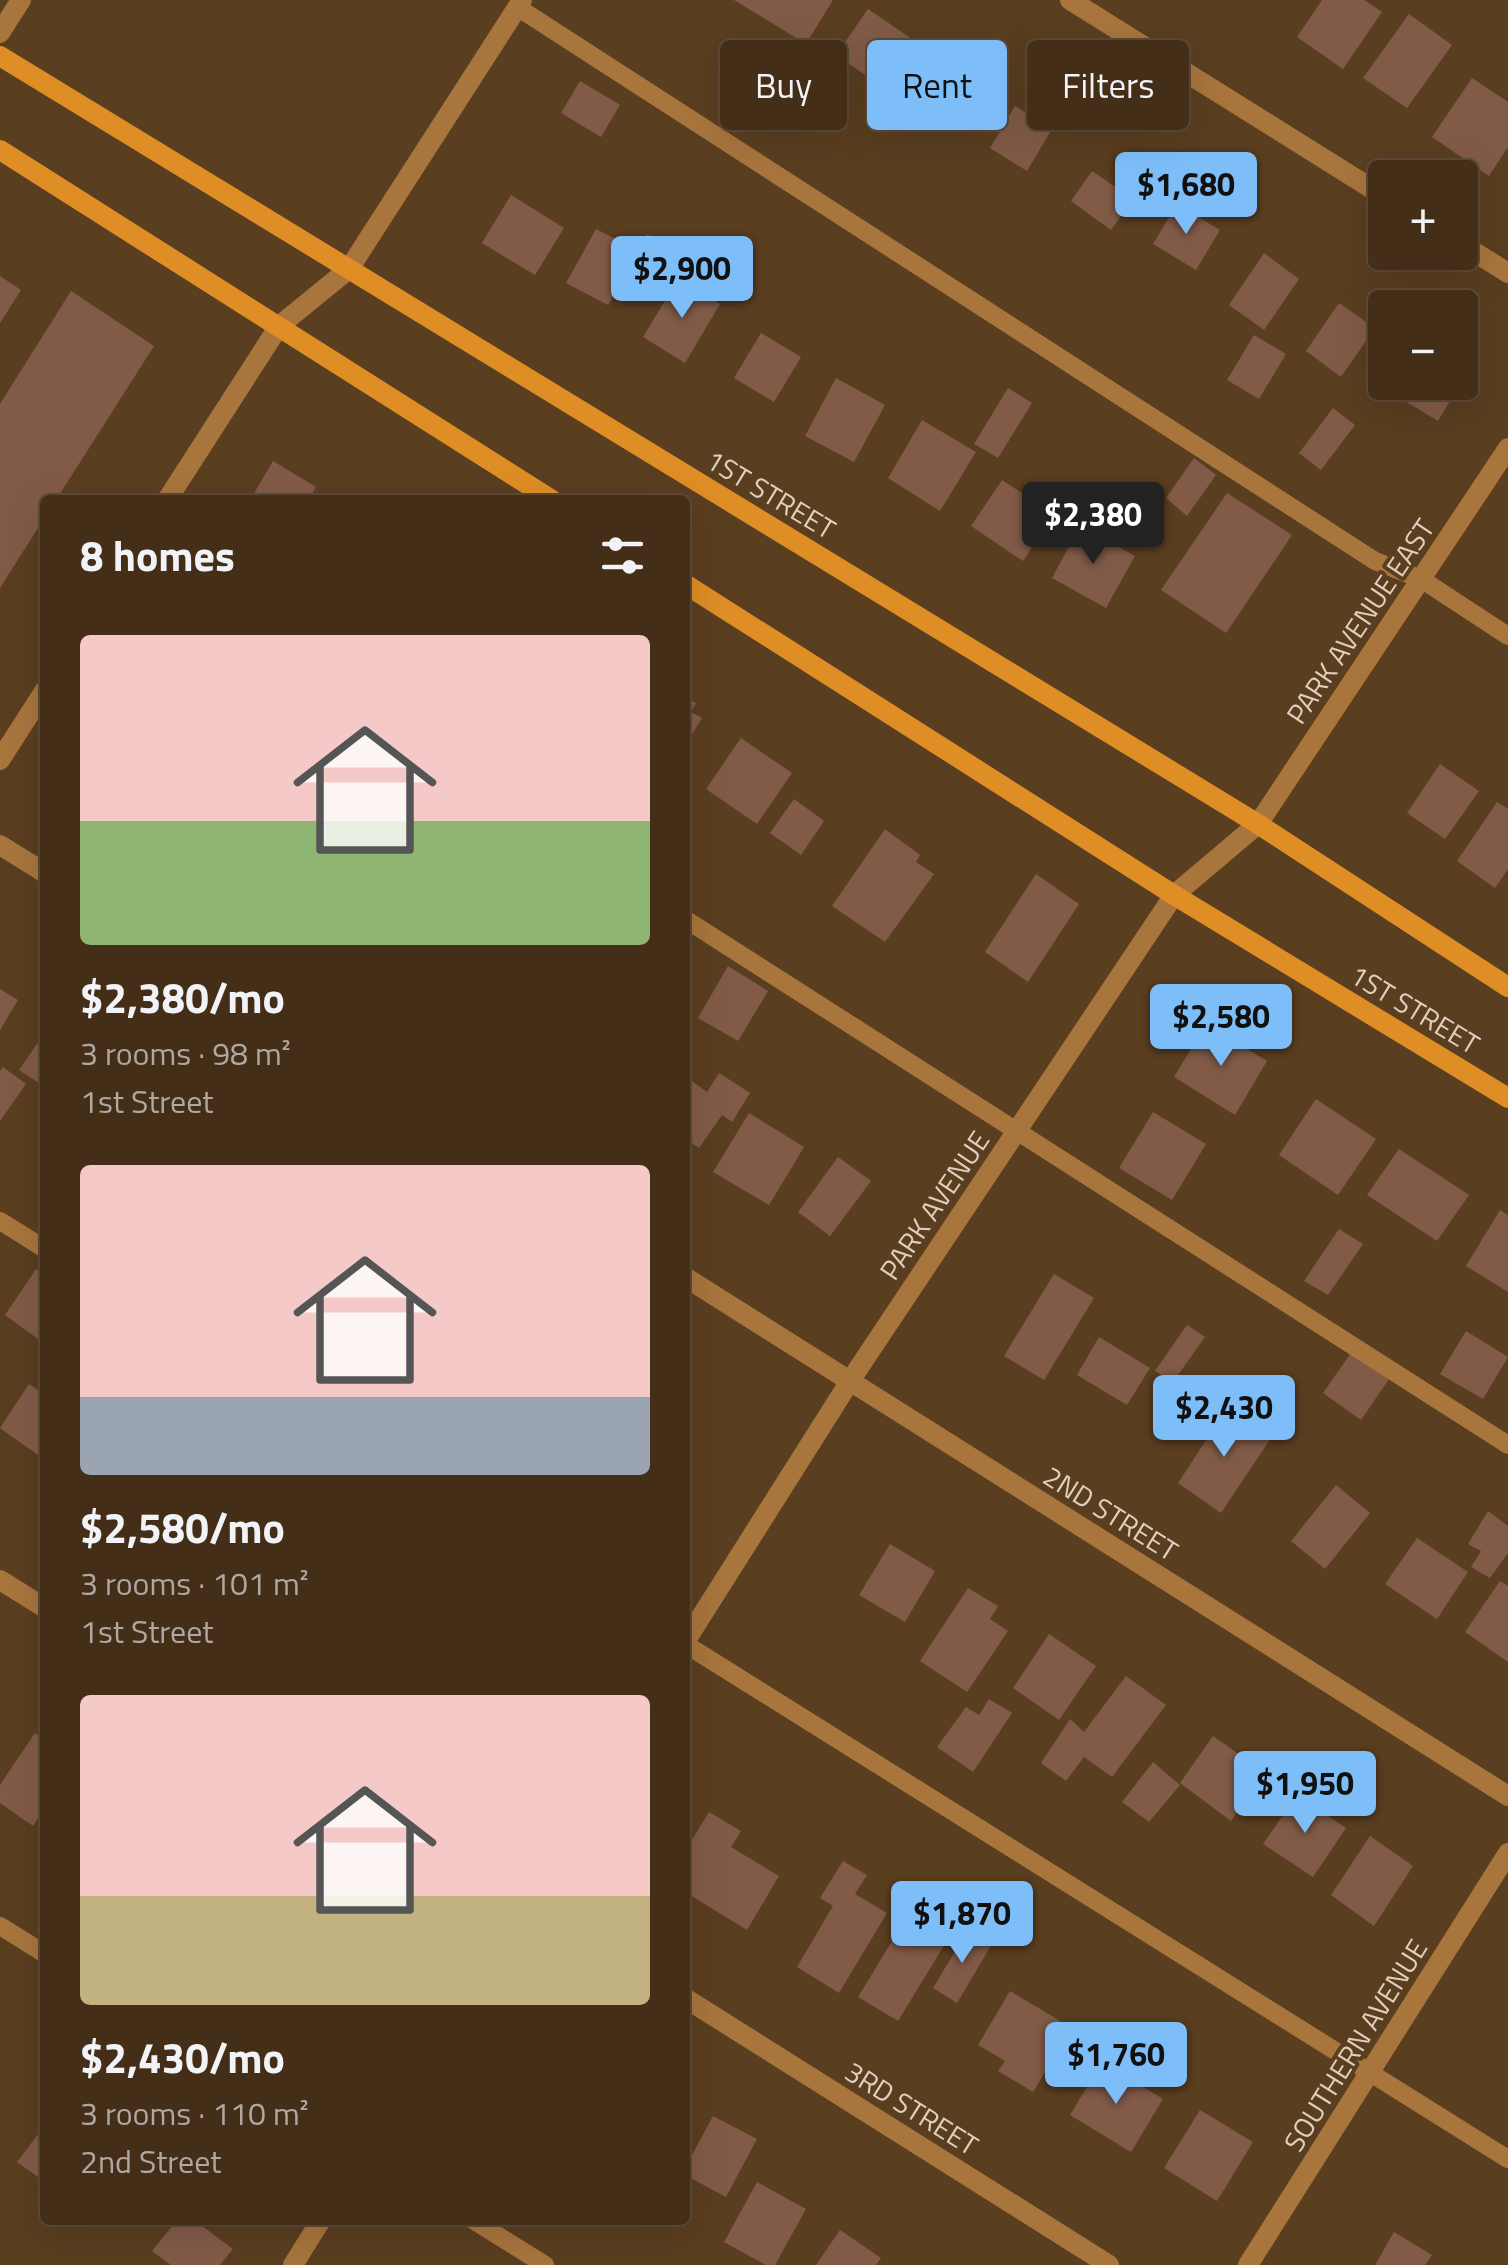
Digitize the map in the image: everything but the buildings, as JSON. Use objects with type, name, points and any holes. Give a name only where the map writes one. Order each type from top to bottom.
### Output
[{"type":"main road","name":"1ST STREET","points":[[0,56],[1258,824],[1508,987]]},
{"type":"main road","points":[[0,150],[544,495]]},
{"type":"main road","name":"1ST STREET","points":[[690,587],[1174,895],[1508,1098]]},
{"type":"street","points":[[0,33],[21,0]]},
{"type":"street","points":[[1070,0],[1368,185]]},
{"type":"street","points":[[170,495],[279,326],[349,269],[520,4]]},
{"type":"street","points":[[1478,255],[1508,273]]},
{"type":"street","name":"PARK AVENUE EAST","points":[[1258,824],[1508,448]]},
{"type":"street","points":[[0,760],[40,698]]},
{"type":"street","name":"PARK AVENUE","points":[[690,1635],[850,1382],[1174,895],[1258,824]]},
{"type":"street","points":[[0,845],[40,870]]},
{"type":"street","name":"2ND STREET","points":[[690,1280],[1508,1796]]},
{"type":"street","points":[[0,1580],[40,1605]]},
{"type":"street","name":"SOUTHERN AVENUE","points":[[1248,2265],[1508,1853]]},
{"type":"street","name":"3RD STREET","points":[[690,2001],[1110,2265]]},
{"type":"street","points":[[293,2265],[318,2225]]},
{"type":"lane","points":[[520,4],[1375,561],[1421,579],[1508,636]]},
{"type":"lane","points":[[690,922],[1508,1445]]},
{"type":"lane","points":[[0,1221],[40,1246]]},
{"type":"lane","points":[[690,1646],[1508,2158]]},
{"type":"lane","points":[[0,1926],[40,1951]]},
{"type":"lane","points":[[481,2225],[545,2265]]}]
